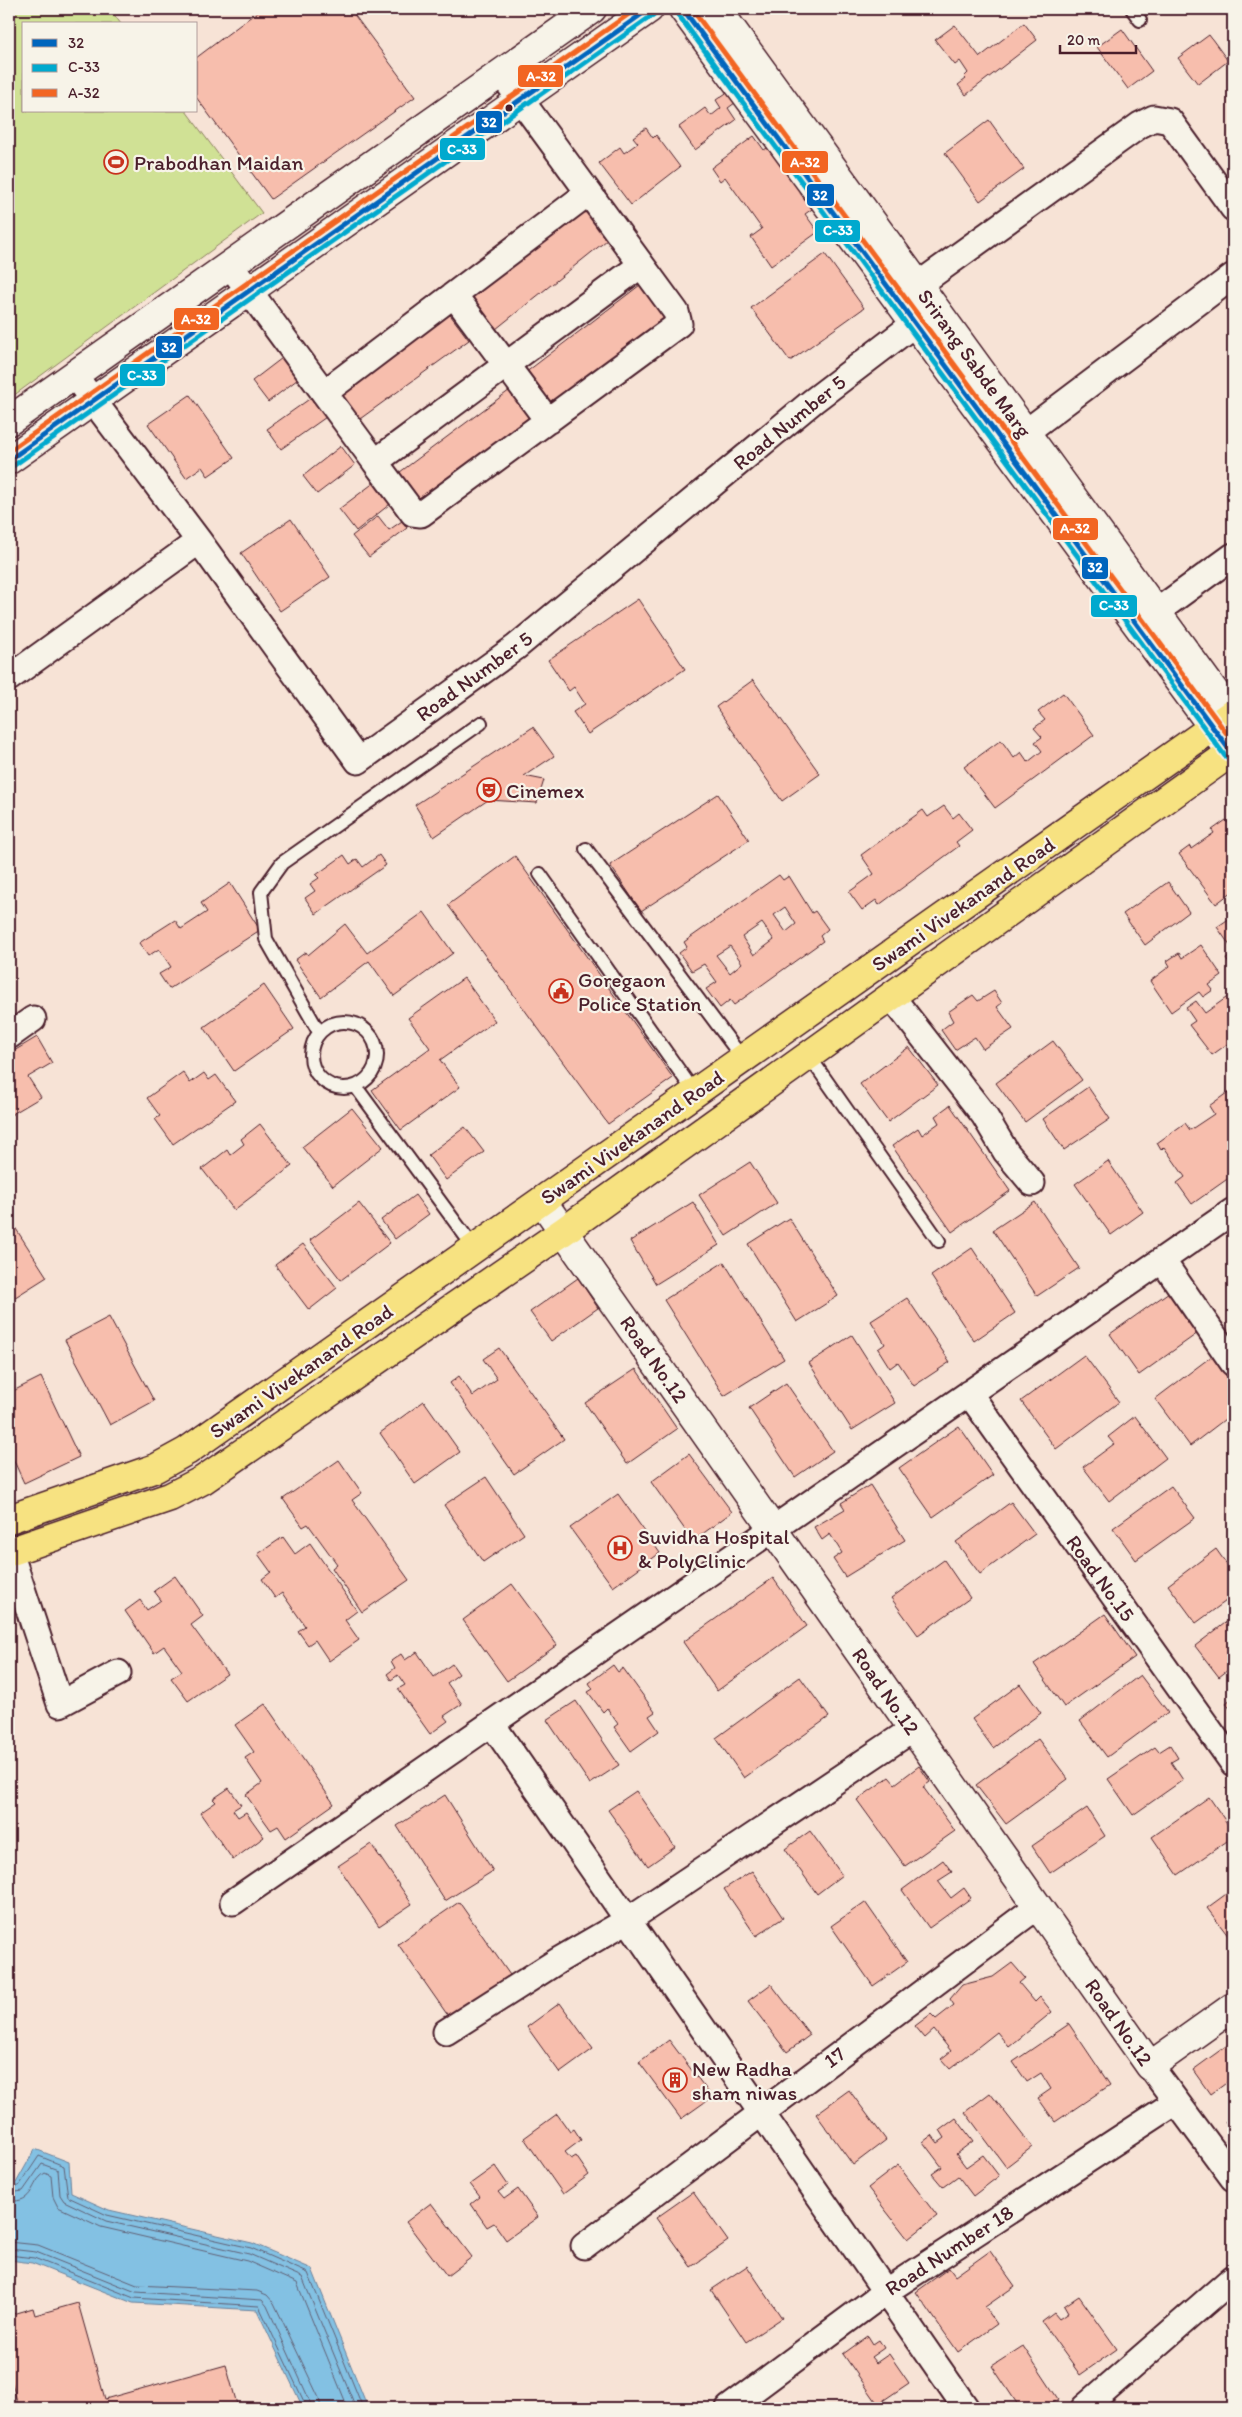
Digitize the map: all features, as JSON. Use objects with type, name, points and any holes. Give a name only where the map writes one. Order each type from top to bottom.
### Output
[{"type":"main road","name":"Swami Vivekanand Road","points":[[9,1519],[171,1461],[1228,718]]},
{"type":"main road","name":"Swami Vivekanand Road","points":[[9,1552],[170,1497],[203,1480],[564,1231],[1232,752]]},
{"type":"main road","points":[[59,1501],[69,1532]]},
{"type":"street","points":[[9,421],[593,9],[612,35]]},
{"type":"street","points":[[9,460],[649,9]]},
{"type":"street","name":"Srirang Sabde Marg","points":[[683,9],[925,316],[1228,718]]},
{"type":"street","name":"Srirang Sabde Marg","points":[[717,9],[918,285],[925,316],[1026,432],[1156,612],[1228,718],[1232,752]]},
{"type":"street","points":[[230,265],[413,513],[418,515],[679,324],[676,312],[501,73]]},
{"type":"street","points":[[918,285],[1140,125],[1154,118],[1170,121],[1233,208]]},
{"type":"street","points":[[324,394],[588,193]]},
{"type":"street","points":[[308,210],[326,235]]},
{"type":"street","points":[[375,462],[641,265]]},
{"type":"street","points":[[1026,432],[1233,276]]},
{"type":"street","points":[[454,295],[548,421]]},
{"type":"street","name":"Road Number 5","points":[[74,375],[199,541],[358,761],[516,647],[813,401],[925,316]]},
{"type":"street","points":[[9,678],[199,541]]},
{"type":"street","points":[[1156,612],[1233,556]]},
{"type":"street","points":[[891,996],[957,1083],[984,1115],[1006,1152],[1032,1183]]},
{"type":"street","points":[[9,1036],[33,1019]]},
{"type":"street","name":"Road No.12","points":[[542,1201],[1150,2066],[1233,2178]]},
{"type":"street","points":[[234,1902],[1233,1211]]},
{"type":"street","points":[[1162,1260],[1233,1363]]},
{"type":"street","name":"Road No.15","points":[[969,1394],[1233,1762]]},
{"type":"street","points":[[9,1552],[60,1704],[118,1672]]},
{"type":"street","points":[[492,1724],[966,2408]]},
{"type":"street","points":[[446,2032],[542,1970],[628,1920],[913,1729]]},
{"type":"street","name":"17","points":[[584,2246],[760,2112],[1038,1906]]},
{"type":"street","points":[[1150,2066],[1233,2007]]},
{"type":"street","name":"Road Number 18","points":[[729,2408],[885,2292],[1176,2102]]},
{"type":"street","points":[[1084,2408],[1233,2278]]},
{"type":"lane","points":[[1132,9],[1140,20]]},
{"type":"lane","points":[[319,1032],[266,939],[261,892],[282,863],[481,723]]},
{"type":"lane","points":[[586,849],[743,1059]]},
{"type":"lane","points":[[540,874],[695,1093]]},
{"type":"lane","points":[[338,1022],[354,1024],[368,1032],[377,1052],[376,1063],[365,1081],[356,1087],[334,1088],[316,1074],[311,1064],[310,1053],[313,1042],[319,1032],[338,1022]]},
{"type":"lane","points":[[809,1056],[939,1241]]},
{"type":"lane","points":[[356,1087],[475,1249]]},
{"type":"green space","name":"Prabodhan Maidan","points":[[9,9],[110,9],[120,22],[22,22],[22,112],[187,112],[262,213],[9,399]]},
{"type":"water","points":[[35,2149],[69,2162],[71,2193],[109,2210],[252,2243],[312,2269],[368,2408],[303,2408],[257,2310],[133,2303],[32,2263],[9,2260],[9,2182],[16,2183]]},
{"type":"building","points":[[261,9],[350,9],[415,97],[271,199],[198,100],[198,56]]},
{"type":"building","points":[[1024,23],[1037,40],[966,95],[958,85],[966,79],[964,77],[968,73],[960,61],[955,65],[935,40],[955,25],[980,57]]},
{"type":"building","points":[[1122,29],[1152,71],[1128,89],[1097,47]]},
{"type":"building","points":[[1209,35],[1228,61],[1198,84],[1178,58]]},
{"type":"building","points":[[732,89],[739,100],[728,108],[736,120],[695,150],[679,127],[705,108],[711,116],[721,108],[716,100]]},
{"type":"building","points":[[989,120],[1024,169],[980,201],[945,153]]},
{"type":"building","points":[[646,128],[653,138],[656,135],[680,167],[631,205],[599,163],[620,147],[624,153],[638,143],[633,137]]},
{"type":"building","points":[[754,136],[764,150],[770,146],[815,207],[805,214],[818,232],[771,266],[751,237],[762,229],[725,177],[720,181],[711,168]]},
{"type":"building","points":[[585,202],[612,236],[496,329],[469,294]]},
{"type":"building","points":[[825,254],[864,308],[790,361],[751,308]]},
{"type":"building","points":[[640,285],[669,323],[554,410],[525,373]]},
{"type":"building","points":[[448,312],[469,340],[353,424],[333,397]]},
{"type":"building","points":[[286,355],[302,376],[268,402],[252,381]]},
{"type":"building","points":[[510,390],[530,418],[413,504],[392,478]]},
{"type":"building","points":[[190,395],[234,458],[208,476],[202,467],[186,478],[148,424]]},
{"type":"building","points":[[315,395],[329,415],[281,449],[267,429]]},
{"type":"building","points":[[341,446],[355,465],[317,494],[303,476]]},
{"type":"building","points":[[383,476],[399,497],[356,531],[339,509]]},
{"type":"building","points":[[378,516],[389,530],[402,521],[407,528],[369,557],[352,536]]},
{"type":"building","points":[[291,519],[330,577],[280,611],[241,553]]},
{"type":"building","points":[[638,599],[685,669],[588,734],[573,712],[585,704],[574,687],[569,691],[548,660]]},
{"type":"building","points":[[753,680],[820,774],[782,801],[716,707]]},
{"type":"building","points":[[1063,693],[1094,735],[995,808],[964,767],[1001,740],[1014,758],[1021,752],[1028,762],[1042,751],[1035,742],[1042,737],[1034,728],[1045,720],[1038,712]]},
{"type":"building","name":"Cinemex","points":[[533,727],[554,756],[524,776],[544,780],[537,803],[488,800],[434,837],[415,805]]},
{"type":"building","points":[[718,794],[749,840],[641,911],[610,865]]},
{"type":"building","points":[[944,806],[953,818],[959,813],[972,830],[956,842],[959,846],[879,905],[876,900],[862,910],[849,892],[874,874],[861,855],[923,810],[928,817]]},
{"type":"building","points":[[1226,820],[1233,829],[1233,891],[1216,904],[1179,854],[1190,846],[1191,849],[1214,833],[1212,830]]},
{"type":"building","points":[[344,855],[350,864],[357,859],[363,867],[379,855],[386,865],[316,914],[305,898],[315,891],[310,884],[319,878],[316,875]]},
{"type":"building","name":"Goregaon Police Station","points":[[515,856],[673,1078],[608,1124],[448,905]]},
{"type":"building","points":[[779,875],[783,880],[789,876],[812,913],[815,911],[828,929],[820,936],[823,941],[734,1005],[730,1000],[720,1008],[706,989],[717,982],[704,964],[692,971],[679,953],[687,947],[684,942]],"holes":[[[785,907],[796,924],[786,932],[774,915]],[[762,923],[774,940],[754,955],[742,937]],[[730,946],[742,963],[730,973],[716,955]]]},
{"type":"building","points":[[1168,882],[1189,912],[1145,945],[1123,914]]},
{"type":"building","points":[[230,883],[260,930],[169,989],[159,974],[171,967],[159,949],[148,956],[139,943],[175,920],[181,929],[207,912],[201,903]]},
{"type":"building","points":[[424,912],[453,953],[394,996],[369,961],[321,997],[295,960],[306,952],[308,955],[345,924],[367,953]]},
{"type":"building","points":[[1233,916],[1233,950],[1217,927]]},
{"type":"building","points":[[1201,945],[1222,976],[1209,985],[1213,990],[1203,997],[1199,992],[1171,1012],[1150,981],[1170,966],[1167,961],[1179,953],[1182,958]]},
{"type":"building","points":[[1233,954],[1233,970],[1226,959]]},
{"type":"building","points":[[464,978],[495,1021],[440,1060],[460,1087],[401,1130],[372,1090],[430,1048],[408,1018]]},
{"type":"building","points":[[264,985],[294,1029],[234,1071],[204,1027]]},
{"type":"building","points":[[994,991],[1002,1003],[997,1007],[1013,1029],[983,1049],[975,1037],[955,1050],[941,1030],[953,1021],[948,1012],[973,995],[978,1001]]},
{"type":"building","points":[[1233,993],[1233,1040],[1212,1055],[1189,1025],[1195,1021],[1186,1008],[1196,1001],[1205,1013]]},
{"type":"building","points":[[37,1037],[52,1063],[28,1077],[41,1097],[9,1116],[9,1054]]},
{"type":"building","points":[[1053,1041],[1082,1080],[1025,1122],[996,1083]]},
{"type":"building","points":[[909,1047],[938,1085],[888,1122],[860,1084]]},
{"type":"building","points":[[183,1072],[190,1083],[204,1073],[209,1080],[216,1075],[235,1101],[173,1144],[155,1119],[160,1116],[147,1098]]},
{"type":"building","points":[[1088,1087],[1110,1119],[1064,1150],[1043,1119]]},
{"type":"building","points":[[1231,1090],[1233,1094],[1233,1175],[1192,1204],[1177,1183],[1185,1177],[1164,1147],[1161,1150],[1157,1143],[1185,1123],[1190,1130],[1214,1114],[1209,1106]]},
{"type":"building","points":[[950,1105],[1010,1191],[952,1232],[892,1146],[918,1128],[922,1135],[939,1123],[935,1116]]},
{"type":"building","points":[[352,1108],[383,1147],[333,1186],[302,1147]]},
{"type":"building","points":[[260,1124],[292,1166],[234,1210],[202,1169],[227,1150],[230,1155],[244,1144],[241,1139]]},
{"type":"building","points":[[465,1127],[484,1152],[446,1180],[428,1155]]},
{"type":"building","points":[[1108,1161],[1143,1212],[1111,1235],[1075,1184]]},
{"type":"building","points":[[750,1162],[777,1203],[726,1236],[699,1195]]},
{"type":"building","points":[[415,1195],[429,1214],[395,1239],[381,1220]]},
{"type":"building","points":[[693,1202],[719,1245],[656,1284],[630,1241]]},
{"type":"building","points":[[1035,1202],[1079,1268],[1037,1296],[993,1230]]},
{"type":"building","points":[[359,1203],[390,1243],[341,1280],[310,1240]]},
{"type":"building","points":[[9,1218],[47,1277],[9,1301]]},
{"type":"building","points":[[789,1218],[838,1296],[797,1322],[748,1244]]},
{"type":"building","points":[[303,1244],[337,1288],[309,1310],[275,1265]]},
{"type":"building","points":[[972,1248],[1015,1313],[974,1341],[931,1276]]},
{"type":"building","points":[[724,1262],[784,1359],[724,1396],[664,1300]]},
{"type":"building","points":[[578,1278],[598,1308],[551,1341],[530,1312]]},
{"type":"building","points":[[1169,1292],[1198,1333],[1139,1375],[1110,1334]]},
{"type":"building","points":[[907,1298],[950,1362],[914,1386],[898,1362],[890,1368],[878,1349],[885,1344],[871,1321]]},
{"type":"building","points":[[109,1317],[154,1401],[110,1425],[65,1340]]},
{"type":"building","points":[[852,1335],[895,1403],[852,1430],[809,1363]]},
{"type":"building","points":[[499,1348],[564,1439],[514,1474],[450,1383],[459,1376],[473,1396],[497,1379],[483,1359]]},
{"type":"building","points":[[1084,1355],[1119,1402],[1056,1449],[1021,1401]]},
{"type":"building","points":[[1212,1356],[1233,1385],[1233,1413],[1190,1446],[1155,1399]]},
{"type":"building","points":[[636,1369],[677,1429],[627,1464],[585,1403]]},
{"type":"building","points":[[41,1377],[79,1457],[24,1483],[9,1450],[9,1444],[12,1442],[9,1435],[9,1423],[12,1421],[9,1414],[9,1393]]},
{"type":"building","points":[[786,1383],[833,1451],[795,1477],[749,1408]]},
{"type":"building","points":[[424,1401],[460,1452],[415,1484],[380,1433]]},
{"type":"building","points":[[1135,1416],[1166,1458],[1109,1501],[1083,1467],[1114,1444],[1108,1437]]},
{"type":"building","points":[[959,1426],[993,1475],[933,1517],[899,1468]]},
{"type":"building","points":[[689,1454],[732,1512],[693,1541],[651,1482]]},
{"type":"building","points":[[339,1460],[362,1493],[352,1500],[409,1580],[362,1612],[332,1568],[337,1564],[308,1524],[303,1527],[283,1499]]},
{"type":"building","points":[[486,1477],[524,1534],[483,1562],[444,1505]]},
{"type":"building","points":[[870,1485],[905,1540],[845,1577],[833,1559],[842,1553],[830,1534],[822,1540],[814,1527],[845,1509],[841,1503]]},
{"type":"building","points":[[1171,1486],[1195,1518],[1136,1560],[1113,1528]]},
{"type":"building","points":[[618,1494],[660,1553],[613,1587],[570,1528]]},
{"type":"building","points":[[1011,1502],[1035,1534],[980,1574],[956,1542]]},
{"type":"building","points":[[283,1537],[295,1554],[310,1543],[357,1611],[345,1620],[359,1640],[329,1661],[315,1640],[308,1645],[298,1631],[305,1626],[282,1593],[275,1598],[262,1579],[271,1572],[258,1554]]},
{"type":"building","points":[[1216,1549],[1233,1573],[1233,1596],[1196,1623],[1168,1585]]},
{"type":"building","points":[[944,1560],[970,1598],[918,1635],[891,1598]]},
{"type":"building","points":[[175,1576],[203,1616],[191,1625],[227,1674],[188,1701],[171,1678],[182,1671],[164,1646],[154,1653],[125,1611],[140,1600],[147,1610],[161,1600],[154,1591]]},
{"type":"building","points":[[773,1578],[807,1626],[717,1691],[683,1642]]},
{"type":"building","points":[[512,1584],[557,1645],[507,1681],[463,1620]]},
{"type":"building","points":[[1105,1614],[1135,1657],[1064,1707],[1034,1664]]},
{"type":"building","points":[[1233,1617],[1233,1666],[1219,1677],[1195,1646]]},
{"type":"building","points":[[417,1652],[434,1677],[452,1664],[459,1674],[447,1683],[462,1704],[444,1716],[448,1721],[430,1734],[398,1689],[405,1685],[398,1675],[391,1680],[387,1674],[395,1668],[391,1661],[401,1654],[405,1660]]},
{"type":"building","points":[[613,1665],[618,1672],[623,1668],[655,1712],[649,1716],[659,1731],[631,1751],[614,1727],[618,1724],[607,1708],[603,1712],[588,1692],[593,1689],[589,1683]]},
{"type":"building","points":[[1140,1675],[1168,1712],[1107,1757],[1080,1721]]},
{"type":"building","points":[[800,1677],[829,1717],[744,1778],[716,1738]]},
{"type":"building","points":[[1020,1684],[1041,1713],[993,1748],[972,1719]]},
{"type":"building","points":[[1233,1697],[1233,1713],[1226,1703]]},
{"type":"building","points":[[576,1701],[619,1765],[590,1784],[547,1720]]},
{"type":"building","points":[[265,1704],[334,1804],[286,1838],[278,1826],[271,1830],[246,1795],[262,1783],[245,1758],[254,1752],[235,1725]]},
{"type":"building","points":[[1038,1739],[1068,1779],[1006,1824],[976,1785]]},
{"type":"building","points":[[1170,1745],[1178,1758],[1171,1762],[1183,1780],[1133,1815],[1108,1779],[1155,1747],[1159,1752]]},
{"type":"building","points":[[919,1766],[930,1782],[923,1787],[955,1831],[905,1866],[857,1800],[889,1777],[895,1784]]},
{"type":"building","points":[[229,1788],[241,1805],[233,1810],[238,1817],[246,1812],[264,1837],[233,1860],[200,1813],[216,1802],[213,1799]]},
{"type":"building","points":[[636,1791],[675,1847],[648,1866],[608,1810]]},
{"type":"building","points":[[445,1795],[493,1871],[445,1901],[397,1826]]},
{"type":"building","points":[[1209,1797],[1233,1832],[1233,1837],[1178,1875],[1152,1837]]},
{"type":"building","points":[[1087,1808],[1105,1836],[1050,1873],[1032,1846]]},
{"type":"building","points":[[810,1831],[842,1875],[817,1894],[785,1849]]},
{"type":"building","points":[[371,1844],[412,1904],[379,1926],[338,1866]]},
{"type":"building","points":[[943,1860],[952,1872],[938,1881],[951,1898],[964,1888],[971,1898],[929,1928],[902,1890]]},
{"type":"building","points":[[752,1871],[783,1918],[756,1936],[724,1889]]},
{"type":"building","points":[[1233,1889],[1233,1934],[1229,1937],[1207,1908]]},
{"type":"building","points":[[459,1902],[512,1978],[451,2020],[398,1944]]},
{"type":"building","points":[[865,1902],[907,1962],[873,1986],[831,1926]]},
{"type":"building","points":[[1012,1963],[1025,1978],[1019,1983],[1035,2002],[1040,1997],[1052,2012],[1009,2047],[997,2032],[950,2069],[941,2059],[951,2051],[934,2030],[925,2038],[915,2026],[931,2014],[936,2019],[954,2005],[950,1999],[962,1985],[993,1977]]},
{"type":"building","points":[[771,1984],[810,2035],[787,2052],[748,2001]]},
{"type":"building","points":[[560,2003],[593,2049],[560,2073],[527,2027]]},
{"type":"building","points":[[1069,2024],[1110,2085],[1055,2122],[1038,2098],[1051,2089],[1041,2073],[1027,2082],[1013,2062]]},
{"type":"building","name":"New Radha sham niwas","points":[[669,2040],[712,2097],[681,2119],[639,2062]]},
{"type":"building","points":[[1233,2041],[1233,2077],[1210,2094],[1193,2070]]},
{"type":"building","points":[[849,2090],[886,2140],[853,2165],[816,2114]]},
{"type":"building","points":[[990,2093],[1032,2147],[1006,2167],[965,2112]]},
{"type":"building","points":[[557,2114],[570,2132],[574,2129],[581,2140],[565,2152],[571,2159],[576,2156],[589,2175],[563,2194],[524,2138]]},
{"type":"building","points":[[1233,2115],[1233,2133],[1225,2122]]},
{"type":"building","points":[[956,2118],[973,2141],[956,2154],[966,2167],[983,2155],[999,2176],[973,2196],[958,2176],[943,2187],[932,2174],[942,2167],[923,2142],[932,2135],[938,2143],[945,2138],[940,2130]]},
{"type":"building","points":[[898,2165],[937,2216],[908,2239],[868,2188]]},
{"type":"building","points":[[495,2166],[508,2185],[498,2192],[504,2199],[518,2189],[538,2217],[506,2240],[494,2223],[487,2227],[471,2204],[480,2197],[470,2184]]},
{"type":"building","points":[[693,2192],[728,2241],[691,2267],[656,2218]]},
{"type":"building","points":[[431,2203],[472,2257],[447,2276],[406,2222]]},
{"type":"building","points":[[990,2251],[1015,2286],[985,2307],[997,2324],[958,2352],[916,2292],[949,2268],[955,2276]]},
{"type":"building","points":[[747,2266],[782,2318],[746,2342],[711,2290]]},
{"type":"building","points":[[1079,2296],[1117,2349],[1080,2375],[1042,2322],[1054,2313],[1059,2319],[1068,2313],[1064,2306]]},
{"type":"building","points":[[78,2303],[105,2399],[226,2365],[238,2408],[19,2408],[9,2373],[9,2315],[33,2308],[35,2315]]},
{"type":"building","points":[[868,2336],[873,2344],[879,2340],[884,2348],[871,2357],[876,2363],[889,2354],[909,2383],[878,2404],[843,2354]]},
{"type":"building","points":[[1023,2346],[1058,2399],[1044,2408],[1020,2408],[992,2366]]},
{"type":"transit line","name":"A-32","points":[[9,451],[636,9]]},
{"type":"transit line","name":"32","points":[[9,460],[649,9]]},
{"type":"transit line","name":"32","points":[[683,9],[1231,752],[1233,751]]},
{"type":"transit line","name":"A-32","points":[[692,9],[1233,742]]},
{"type":"transit line","name":"C-33","points":[[677,13],[1225,756],[1233,759]]},
{"type":"transit line","name":"C-33","points":[[13,466],[653,15]]},
{"type":"place","name":"Prabodhan Maidan","points":[[116,162]]},
{"type":"place","name":"Cinemex","points":[[489,790]]},
{"type":"place","name":"Goregaon Police Station","points":[[561,991]]},
{"type":"place","name":"Suvidha Hospital & PolyClinic","points":[[620,1548]]},
{"type":"place","name":"New Radha sham niwas","points":[[675,2080]]}]
